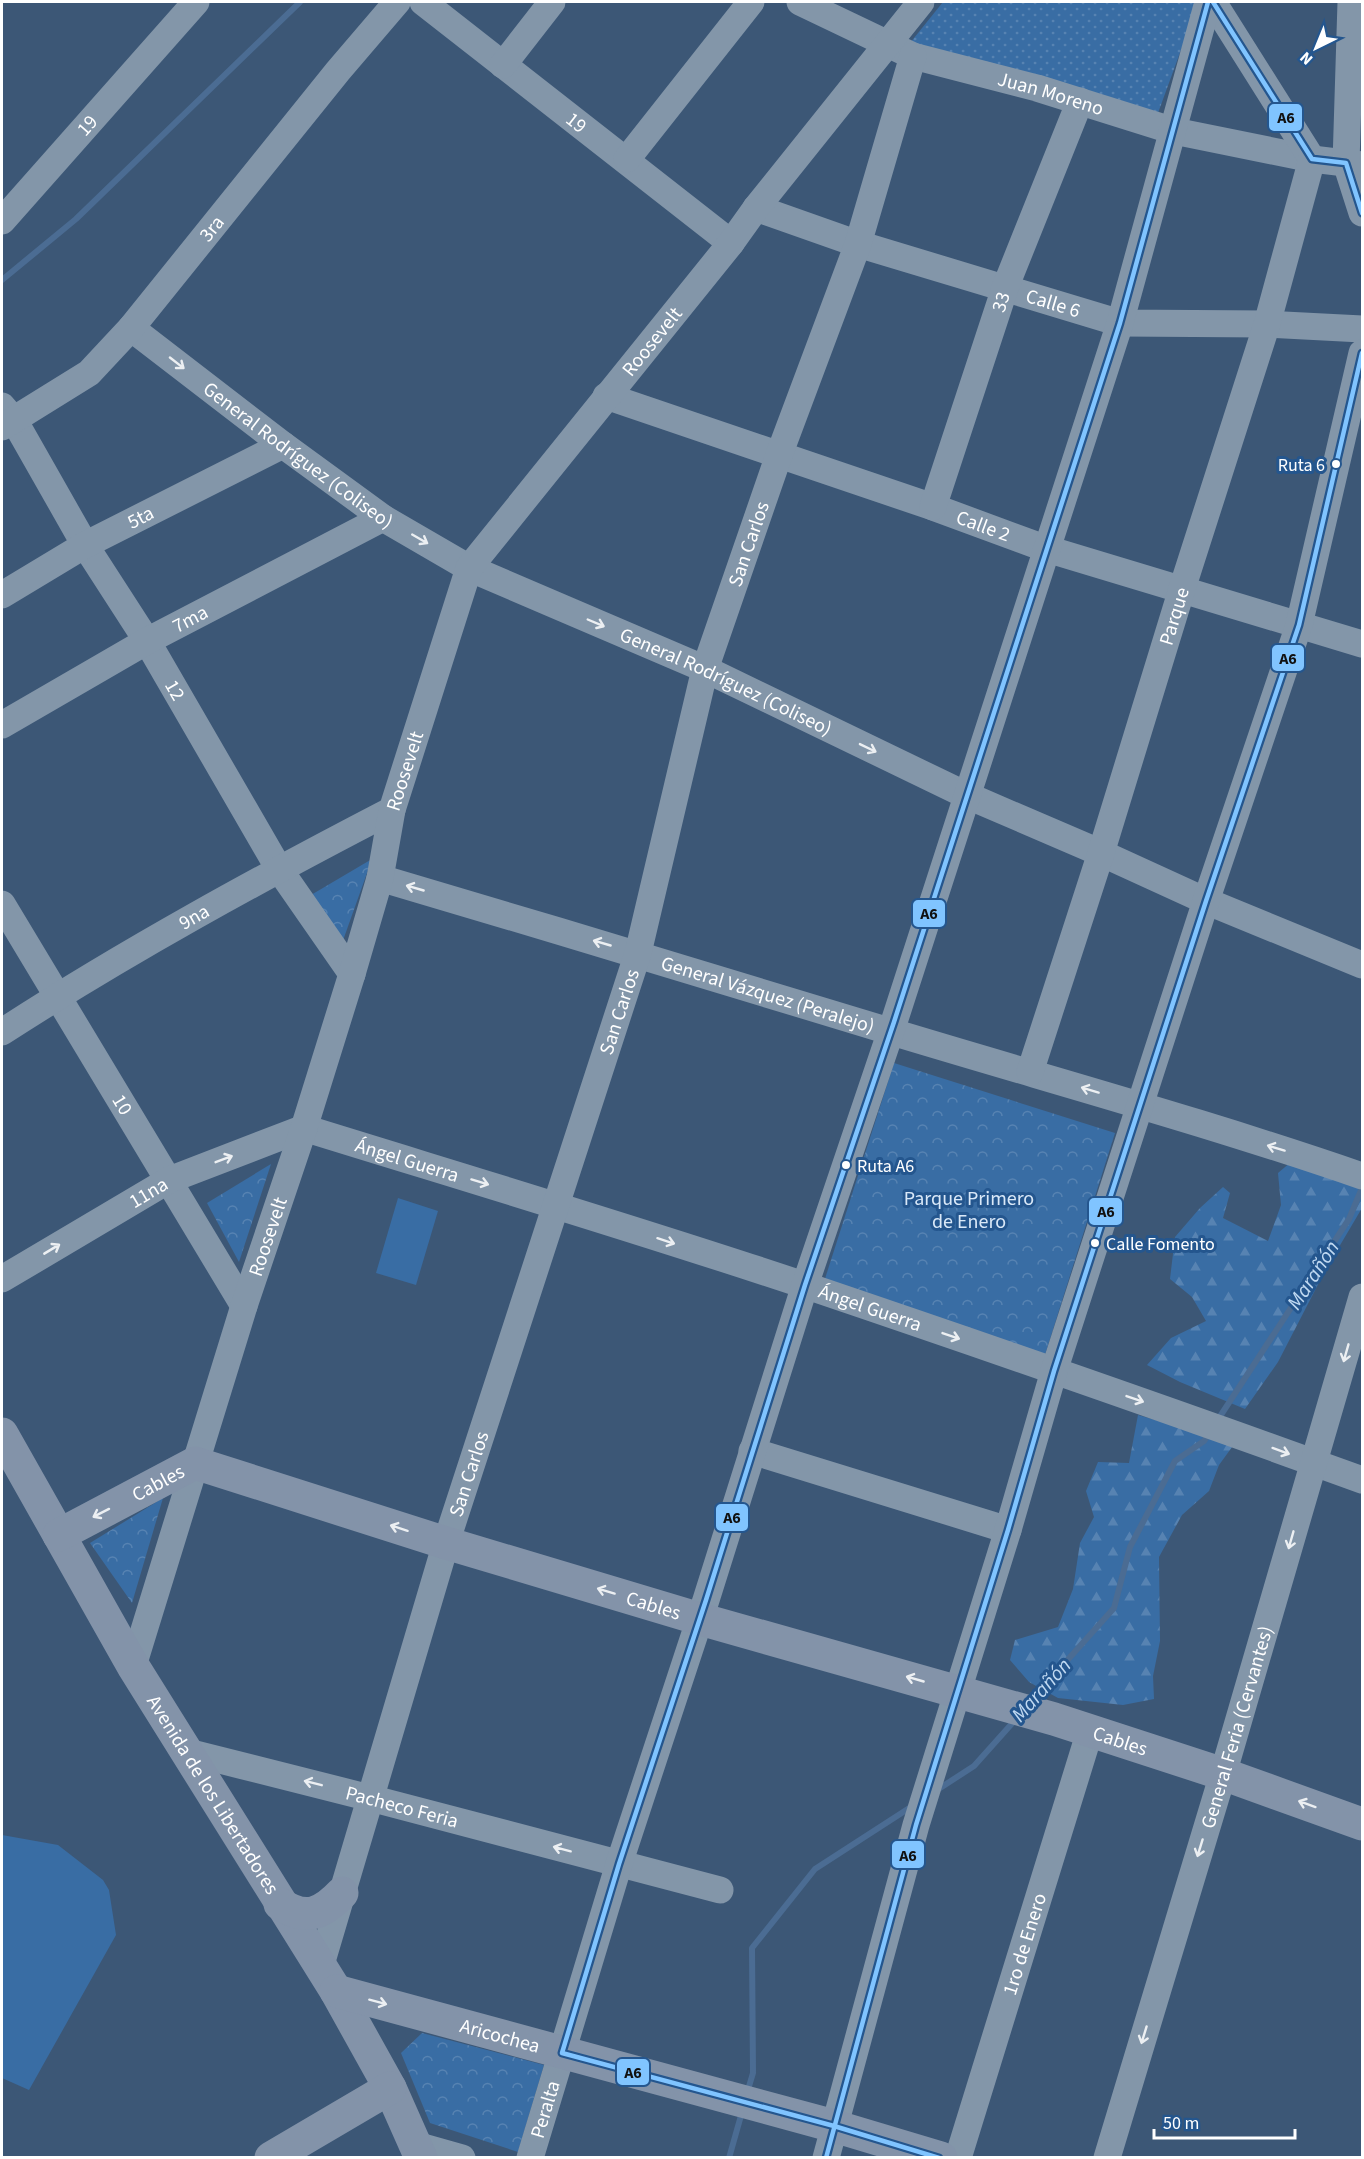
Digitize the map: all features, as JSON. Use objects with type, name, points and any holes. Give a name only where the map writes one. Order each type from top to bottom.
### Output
[{"type":"main road","name":"Avenida de los Libertadores","points":[[2,1434],[133,1666],[328,1979],[386,2080],[419,2151]]},
{"type":"main road","name":"Cables","points":[[59,1535],[195,1463],[446,1543],[700,1619],[958,1690],[1054,1719],[1223,1774],[1362,1824]]},
{"type":"main road","points":[[280,1904],[294,1913],[309,1914],[325,1909],[342,1893]]},
{"type":"main road","name":"Aricochea","points":[[328,1979],[420,2014],[941,2157]]},
{"type":"main road","points":[[271,2157],[386,2080],[381,2038],[388,2030],[420,2014]]},
{"type":"street","name":"19","points":[[2,221],[196,2]]},
{"type":"street","name":"3ra","points":[[6,418],[89,373],[131,328],[338,71],[397,2]]},
{"type":"street","name":"19","points":[[423,2],[627,159],[731,243]]},
{"type":"street","points":[[503,65],[552,2]]},
{"type":"street","points":[[627,159],[751,2]]},
{"type":"street","name":"Juan Moreno","points":[[800,2],[913,56],[1080,101],[1174,131],[1312,159],[1354,164]]},
{"type":"street","name":"Roosevelt","points":[[133,1666],[244,1306],[304,1128],[352,974],[380,878],[392,810],[469,568],[731,243],[756,208],[921,2]]},
{"type":"street","points":[[1211,2],[1312,159]]},
{"type":"street","name":"Peralta","points":[[530,2157],[619,1864],[700,1619],[805,1285],[891,1031],[1120,323],[1211,2]]},
{"type":"street","points":[[1351,2],[1354,164],[1362,213]]},
{"type":"street","name":"San Carlos","points":[[328,1979],[342,1893],[446,1543],[638,953],[705,669],[779,455],[858,244],[913,56]]},
{"type":"street","name":"33","points":[[933,507],[1005,288],[1080,101]]},
{"type":"street","name":"Parque","points":[[1030,1072],[1267,324],[1312,159]]},
{"type":"street","name":"Calle 6","points":[[756,208],[858,244],[1120,323],[1267,324],[1362,329]]},
{"type":"street","name":"General Rodríguez (Coliseo)","points":[[131,328],[382,518],[469,568],[705,669],[966,795],[1101,853],[1206,902],[1362,965]]},
{"type":"street","points":[[826,2157],[917,1823],[1008,1530],[1054,1371],[1206,902],[1299,625],[1362,353]]},
{"type":"street","name":"Calle 2","points":[[606,396],[933,507],[1047,549],[1362,644]]},
{"type":"street","name":"12","points":[[6,418],[147,641],[279,868],[352,974]]},
{"type":"street","name":"5ta","points":[[2,595],[85,545],[283,445]]},
{"type":"street","name":"7ma","points":[[2,725],[147,641],[382,518]]},
{"type":"street","name":"9na","points":[[2,1032],[58,996],[279,868],[392,810]]},
{"type":"street","name":"General Vázquez (Peralejo)","points":[[380,878],[638,953],[1141,1106],[1362,1176]]},
{"type":"street","name":"10","points":[[2,904],[244,1306]]},
{"type":"street","name":"Ángel Guerra","points":[[304,1128],[805,1285],[1182,1415],[1362,1480]]},
{"type":"street","name":"11na","points":[[2,1279],[169,1180],[304,1128]]},
{"type":"street","name":"General Feria (Cervantes)","points":[[1107,2157],[1223,1774],[1362,1297]]},
{"type":"street","points":[[752,1451],[1008,1530]]},
{"type":"street","name":"1ro de Enero","points":[[958,2157],[1090,1731]]},
{"type":"street","name":"Pacheco Feria","points":[[184,1751],[720,1890]]},
{"type":"street","points":[[419,2151],[462,2157]]},
{"type":"green space","points":[[943,2],[1194,2],[1197,6],[1158,113],[910,43]]},
{"type":"green space","points":[[372,859],[341,946],[311,895]]},
{"type":"green space","name":"Parque Primero de Enero","points":[[894,1063],[1115,1133],[1044,1358],[823,1285]]},
{"type":"green space","points":[[1291,1162],[1362,1186],[1362,1208],[1326,1269],[1278,1362],[1245,1409],[1180,1382],[1147,1365],[1171,1338],[1206,1321],[1192,1297],[1170,1279],[1175,1237],[1200,1208],[1223,1187],[1230,1193],[1223,1218],[1268,1241],[1281,1205],[1278,1173]]},
{"type":"green space","points":[[271,1164],[239,1262],[207,1203]]},
{"type":"green space","points":[[398,1198],[438,1211],[416,1285],[376,1273]]},
{"type":"green space","points":[[1138,1415],[1235,1443],[1219,1465],[1209,1491],[1182,1515],[1159,1557],[1160,1641],[1153,1676],[1154,1699],[1123,1705],[1058,1698],[1029,1682],[1010,1660],[1015,1640],[1058,1627],[1073,1589],[1080,1543],[1094,1517],[1086,1491],[1098,1462],[1129,1463]]},
{"type":"green space","points":[[163,1498],[132,1603],[90,1543]]},
{"type":"green space","points":[[2,1835],[58,1845],[103,1880],[109,1890],[116,1935],[29,2090],[2,2078]]},
{"type":"green space","points":[[422,2033],[544,2065],[518,2152],[430,2123],[401,2053]]},
{"type":"waterway","points":[[2,280],[76,219],[300,2]]},
{"type":"waterway","name":"Marañón","points":[[1217,1421],[1349,1219],[1362,1188]]},
{"type":"waterway","name":"Marañón","points":[[1030,1702],[1114,1608],[1130,1547],[1175,1461],[1204,1441],[1210,1432]]},
{"type":"waterway","name":"Marañón","points":[[937,1790],[974,1766],[1016,1719]]},
{"type":"waterway","name":"Marañón","points":[[747,2093],[753,2073],[752,1948],[815,1869],[914,1805]]},
{"type":"waterway","name":"Marañón","points":[[729,2158],[742,2112]]},
{"type":"transit line","name":"A6","points":[[939,2158],[834,2126],[562,2053],[619,1864],[706,1600],[805,1285],[894,1022],[1120,323],[1208,2]]},
{"type":"transit line","name":"A6","points":[[1213,2],[1312,159],[1346,163],[1362,213]]},
{"type":"transit line","name":"A6","points":[[826,2158],[916,1825],[1008,1530],[1054,1371],[1206,901],[1299,625],[1362,353]]},
{"type":"place","name":"Ruta 6","points":[[1336,464]]},
{"type":"place","name":"Ruta A6","points":[[846,1165]]},
{"type":"place","name":"Calle Fomento","points":[[1095,1243]]}]
